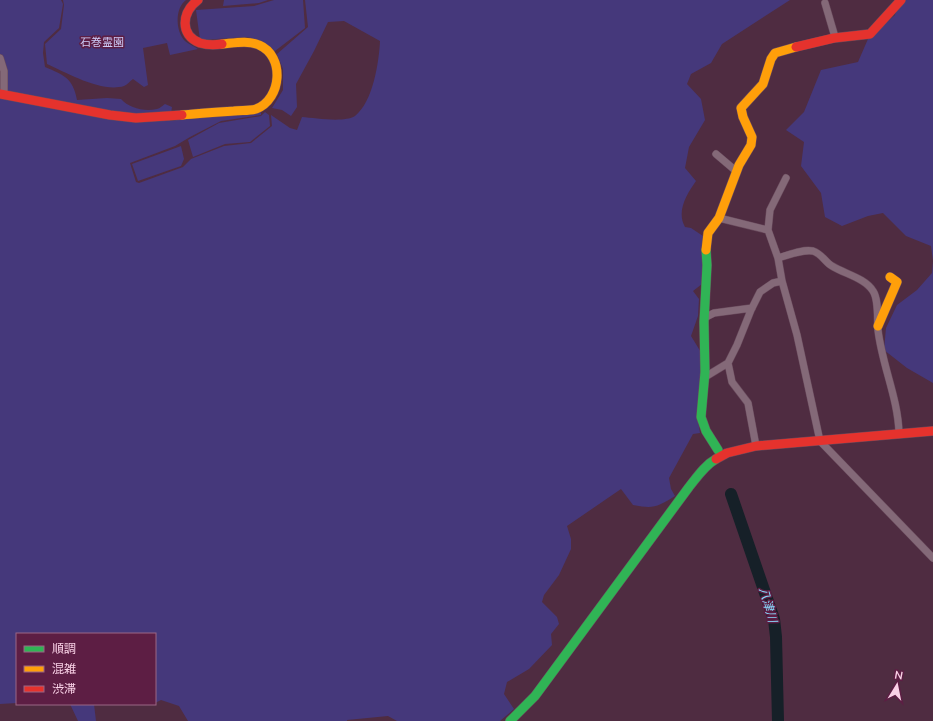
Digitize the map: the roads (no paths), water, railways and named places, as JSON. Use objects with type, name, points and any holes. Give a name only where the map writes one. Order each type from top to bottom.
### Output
[{"type":"street","points":[[0,58],[4,71],[2,94],[65,107],[136,118],[255,110],[262,106],[274,92],[277,82],[277,67],[273,57],[268,50],[258,43],[210,44],[200,42],[191,37],[186,30],[185,20],[187,10],[192,3],[198,0]]},
{"type":"street","points":[[718,450],[706,431],[701,417],[705,377],[704,318],[706,239],[708,233],[719,218],[736,171],[751,145],[752,137],[743,117],[741,108],[763,84],[771,58],[775,53],[835,37],[852,34],[870,34],[901,0]]},
{"type":"street","points":[[825,3],[835,37]]},
{"type":"street","points":[[716,154],[736,171]]},
{"type":"street","points":[[786,178],[770,210],[768,230],[778,258],[782,281],[797,335],[820,441],[933,558]]},
{"type":"street","points":[[719,218],[768,230]]},
{"type":"street","points":[[778,258],[799,252],[812,251],[819,254],[831,266],[869,286],[874,292],[876,297],[880,346],[894,395],[899,423],[899,433]]},
{"type":"street","points":[[878,326],[897,282],[890,277]]},
{"type":"street","points":[[705,377],[728,363],[760,292],[773,283],[782,281]]},
{"type":"street","points":[[704,318],[714,313],[752,308]]},
{"type":"street","points":[[728,363],[732,382],[748,403],[756,446]]},
{"type":"street","points":[[510,721],[536,696],[578,636],[684,493],[711,462],[727,453],[756,446],[933,431]]},
{"type":"waterway","name":"八津川","points":[[731,494],[774,619],[776,637],[778,721]]},
{"type":"park label","name":"石巻霊園","points":[[102,42]]}]
